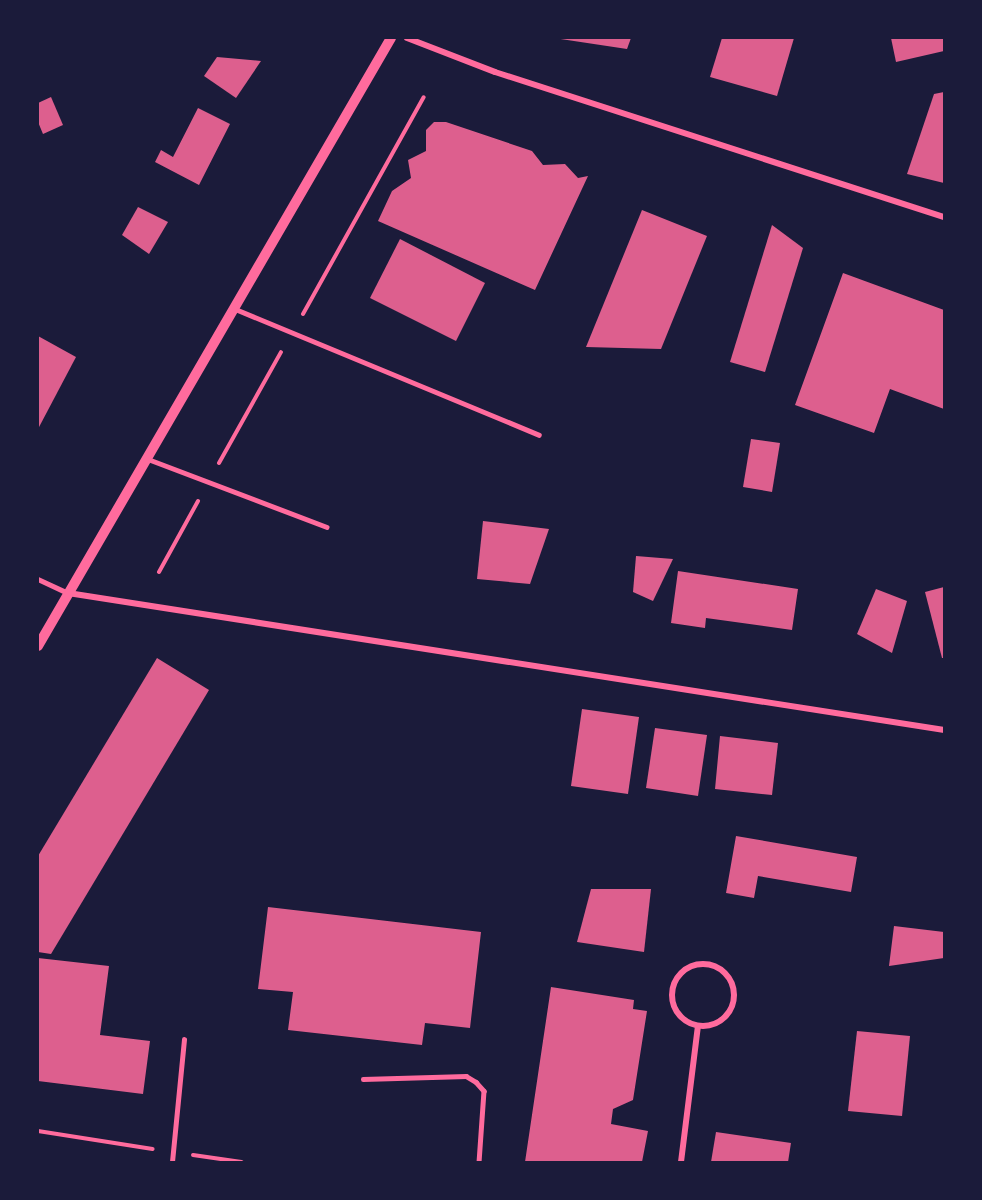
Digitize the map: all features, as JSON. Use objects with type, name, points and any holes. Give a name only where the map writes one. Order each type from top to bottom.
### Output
[{"type":"street","points":[[38,646],[391,38]]},
{"type":"street","points":[[406,38],[495,72],[945,217]]},
{"type":"street","points":[[68,593],[945,730]]},
{"type":"street","points":[[709,964],[729,977],[734,1001],[721,1021],[698,1026],[678,1013],[673,990],[686,969],[709,964]]},
{"type":"street","points":[[681,1162],[698,1026]]},
{"type":"lane","points":[[234,308],[539,435]]},
{"type":"lane","points":[[146,458],[327,526]]},
{"type":"lane","points":[[38,579],[68,593]]},
{"type":"lane","points":[[172,1162],[184,1040]]},
{"type":"lane","points":[[363,1079],[466,1076],[476,1082],[484,1091],[479,1162]]},
{"type":"path","points":[[38,1131],[242,1162]]},
{"type":"building","points":[[554,38],[631,38],[627,49]]},
{"type":"building","points":[[722,38],[794,38],[777,96],[710,77]]},
{"type":"building","points":[[891,38],[944,38],[944,51],[896,62]]},
{"type":"building","points":[[217,57],[261,61],[236,98],[204,76]]},
{"type":"building","points":[[944,92],[944,183],[907,174],[934,94]]},
{"type":"building","points":[[51,97],[63,125],[43,134],[38,122],[38,103]]},
{"type":"building","points":[[198,108],[230,124],[199,185],[155,162],[161,150],[173,157]]},
{"type":"building","points":[[434,122],[446,122],[532,151],[543,165],[565,164],[578,178],[588,176],[535,290],[378,221],[392,191],[411,178],[408,160],[426,151],[426,130]]},
{"type":"building","points":[[138,207],[168,222],[149,254],[122,235]]},
{"type":"building","points":[[642,210],[707,236],[661,349],[586,347]]},
{"type":"building","points":[[772,225],[803,248],[765,372],[730,362]]},
{"type":"building","points":[[400,239],[485,283],[456,341],[370,298]]},
{"type":"building","points":[[843,273],[944,310],[944,409],[890,389],[874,433],[795,405]]},
{"type":"building","points":[[38,336],[76,357],[38,429]]},
{"type":"building","points":[[751,439],[780,443],[772,492],[743,487]]},
{"type":"building","points":[[483,521],[549,529],[530,584],[477,579]]},
{"type":"building","points":[[636,556],[673,559],[653,601],[633,592]]},
{"type":"building","points":[[678,571],[798,589],[792,630],[706,618],[705,628],[671,623]]},
{"type":"building","points":[[944,587],[944,658],[942,658],[925,592]]},
{"type":"building","points":[[876,589],[907,601],[892,653],[857,634]]},
{"type":"building","points":[[157,658],[209,690],[51,954],[38,952],[38,856]]},
{"type":"building","points":[[582,709],[639,717],[628,794],[571,786]]},
{"type":"building","points":[[655,728],[707,735],[698,796],[646,788]]},
{"type":"building","points":[[720,736],[778,743],[772,795],[715,789]]},
{"type":"building","points":[[736,836],[857,857],[851,892],[758,876],[754,898],[726,893]]},
{"type":"building","points":[[591,889],[651,889],[644,952],[577,942]]},
{"type":"building","points":[[268,907],[481,932],[470,1028],[425,1023],[422,1045],[288,1030],[293,992],[258,989]]},
{"type":"building","points":[[894,926],[944,932],[944,958],[889,966]]},
{"type":"building","points":[[38,958],[109,966],[100,1035],[150,1041],[143,1094],[38,1081]]},
{"type":"building","points":[[551,987],[634,1000],[633,1009],[647,1011],[633,1100],[613,1109],[611,1124],[648,1131],[642,1162],[525,1162]]},
{"type":"building","points":[[857,1031],[910,1036],[902,1116],[848,1111]]},
{"type":"building","points":[[716,1132],[791,1143],[788,1162],[711,1162]]}]
